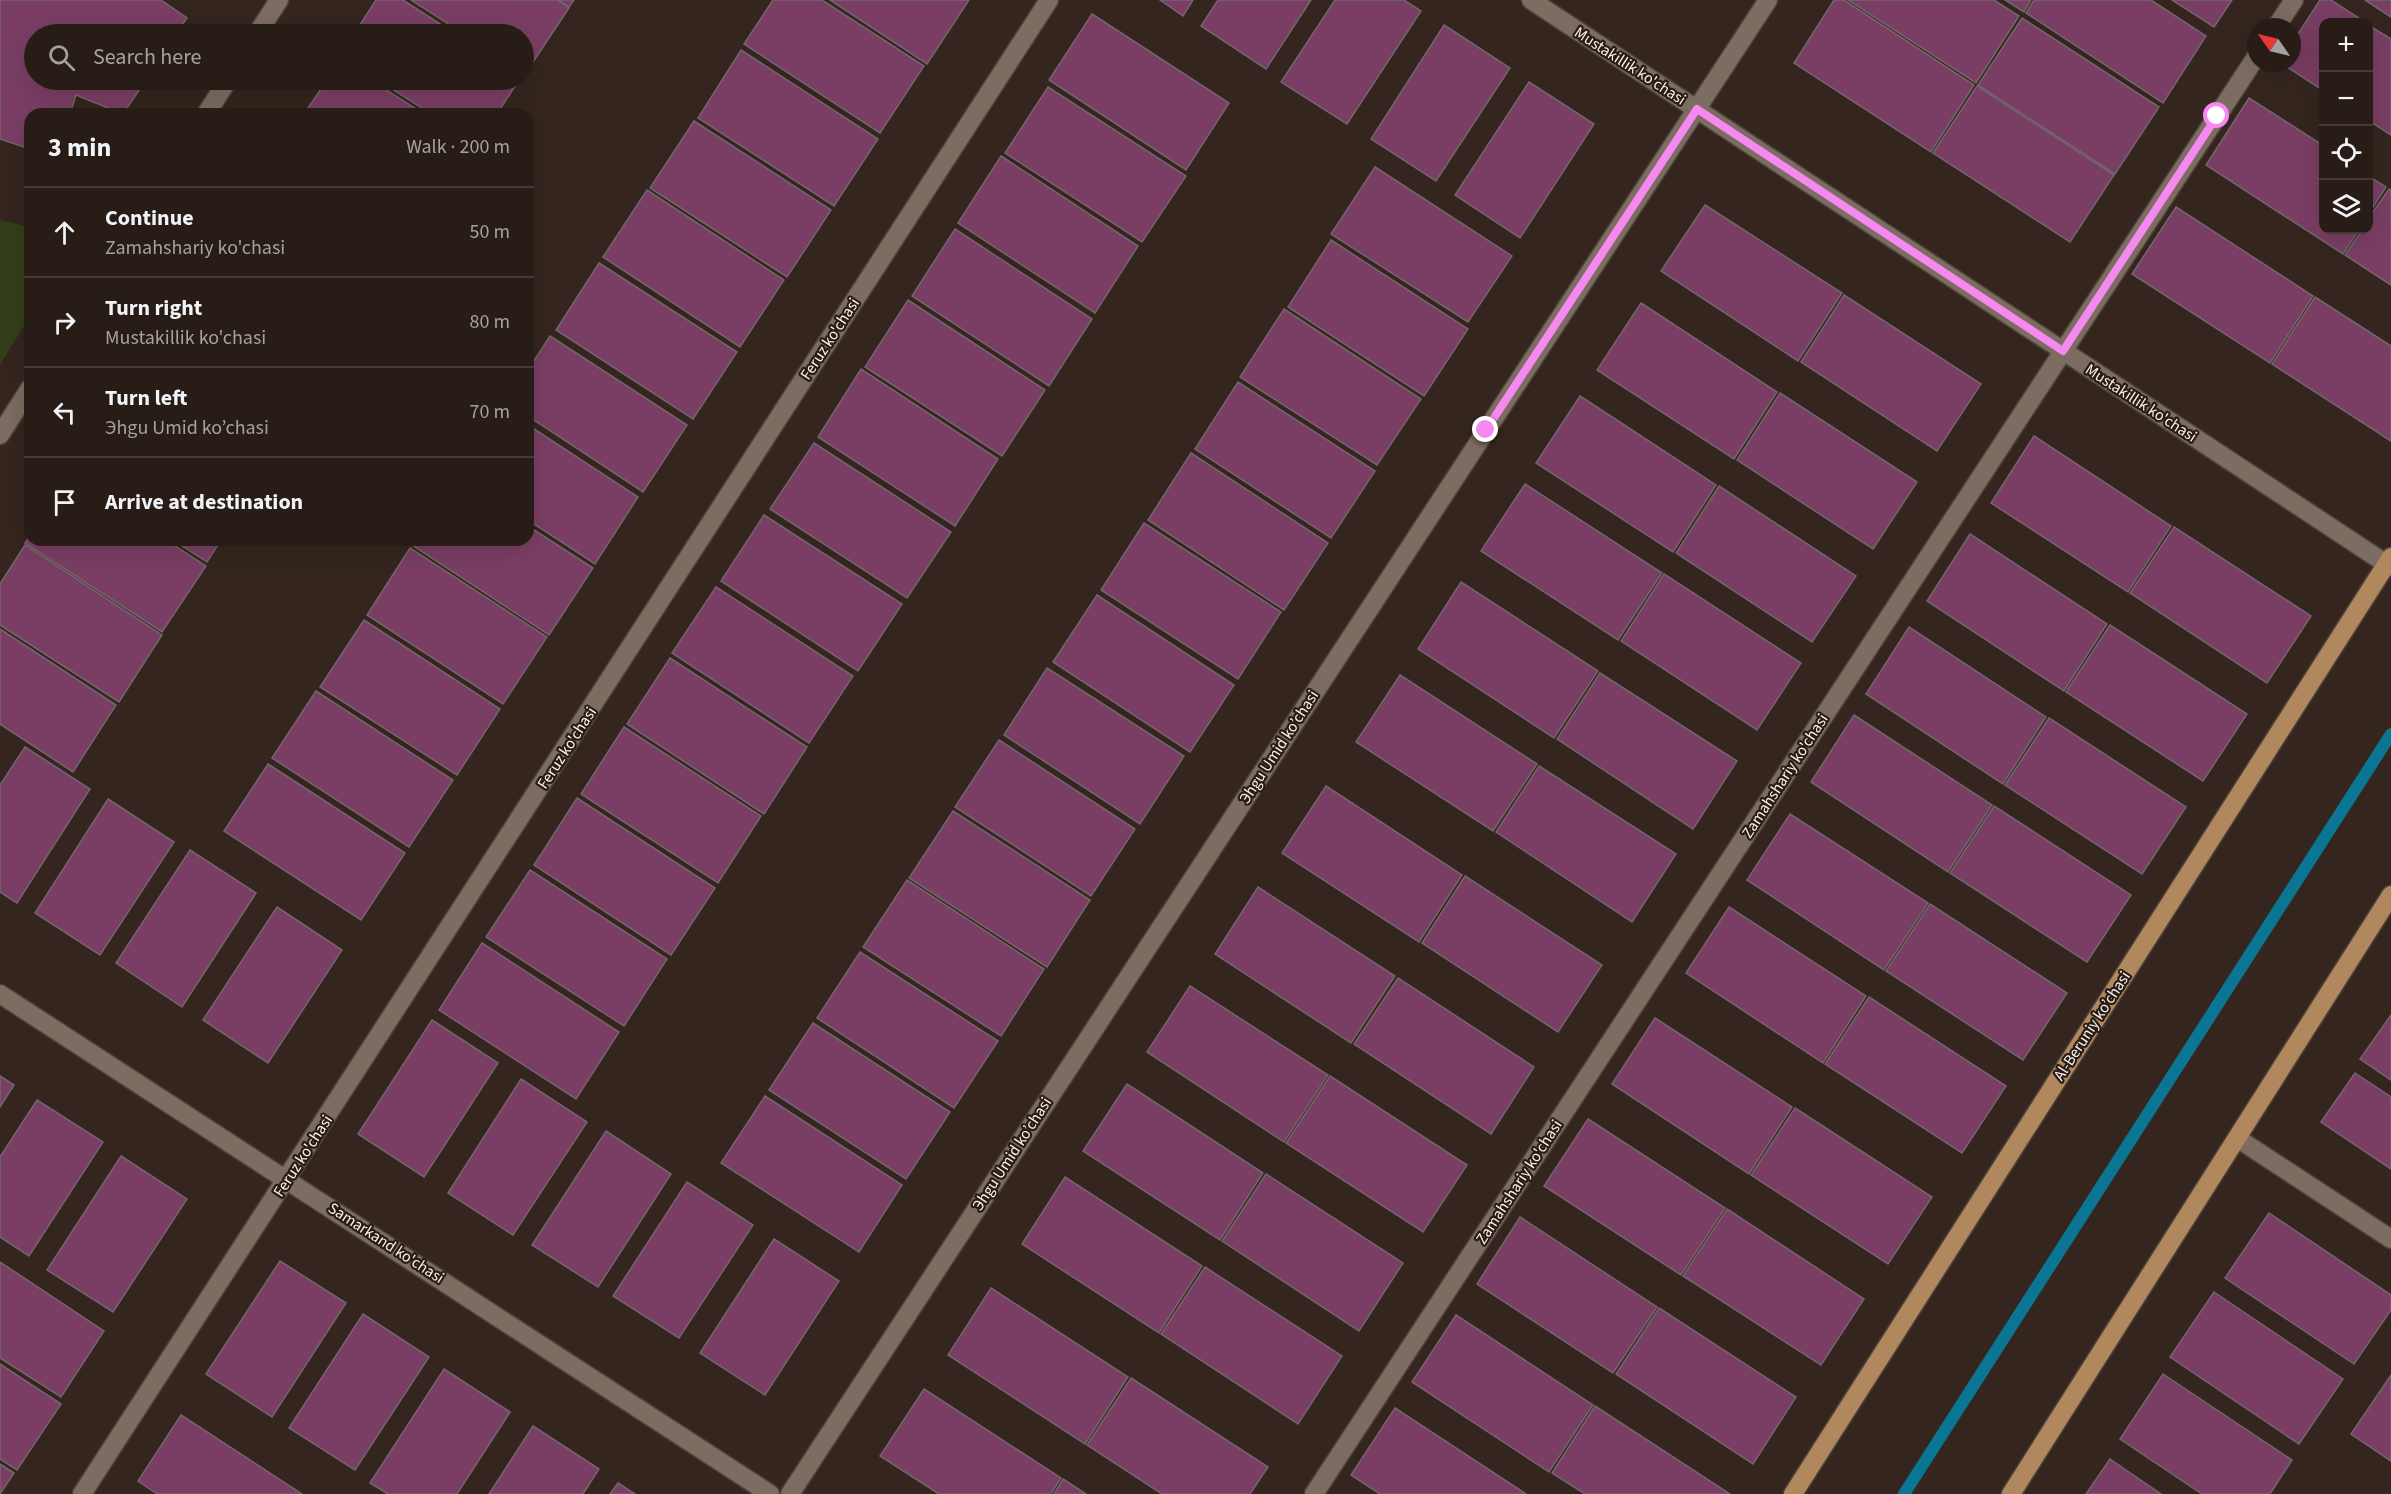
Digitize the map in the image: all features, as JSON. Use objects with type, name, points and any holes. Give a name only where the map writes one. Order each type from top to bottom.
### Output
[{"type":"main road","name":"Al-Beruniy ko’chasi","points":[[1793,1494],[2390,563]]},
{"type":"main road","points":[[2011,1494],[2391,895]]},
{"type":"street","points":[[263,24],[279,0]]},
{"type":"street","name":"Feruz ko'chasi","points":[[82,1494],[1049,0]]},
{"type":"street","name":"Mustakillik ko'chasi","points":[[1531,0],[2063,351],[2390,563]]},
{"type":"street","name":"Эhgu Umid ko’chasi","points":[[789,1494],[1768,0]]},
{"type":"street","points":[[2282,18],[2294,0]]},
{"type":"street","name":"Zamahshariy ko'chasi","points":[[1314,1494],[2247,71]]},
{"type":"street","points":[[210,108],[222,90]]},
{"type":"street","points":[[0,435],[24,397]]},
{"type":"street","name":"Samarkand ko'chasi","points":[[0,994],[770,1494]]},
{"type":"street","points":[[2237,1138],[2391,1239]]},
{"type":"green space","points":[[0,220],[24,226],[24,326],[0,365]]},
{"type":"building","points":[[0,0],[161,0],[187,18],[183,24],[24,24],[24,90],[139,90],[127,108],[108,108],[76,95],[72,108],[24,108],[24,147],[0,139]]},
{"type":"building","points":[[376,0],[403,0],[440,24],[360,24]]},
{"type":"building","points":[[411,0],[557,0],[569,8],[534,60],[534,24],[448,24]]},
{"type":"building","points":[[558,0],[574,0],[569,7]]},
{"type":"building","points":[[773,0],[822,0],[924,66],[880,133],[744,44]]},
{"type":"building","points":[[830,0],[969,0],[927,64]]},
{"type":"building","points":[[1160,0],[1193,0],[1183,16]]},
{"type":"building","points":[[1218,0],[1311,0],[1266,69],[1201,26]]},
{"type":"building","points":[[1335,0],[1404,0],[1421,11],[1347,124],[1281,82]]},
{"type":"building","points":[[1834,0],[1844,0],[1974,85],[1931,152],[1794,63]]},
{"type":"building","points":[[1848,0],[1994,0],[2019,16],[1976,83]]},
{"type":"building","points":[[2005,0],[2031,0],[2024,12]]},
{"type":"building","points":[[2034,0],[2151,0],[2206,36],[2163,103],[2026,13]]},
{"type":"building","points":[[2172,0],[2232,0],[2214,27]]},
{"type":"building","points":[[2320,0],[2331,0],[2359,18],[2319,18],[2319,88],[2295,72],[2301,72],[2301,29]]},
{"type":"building","points":[[2365,0],[2391,0],[2391,17]]},
{"type":"building","points":[[1092,14],[1229,103],[1186,170],[1049,80]]},
{"type":"building","points":[[2022,18],[2159,107],[2115,174],[1978,85]]},
{"type":"building","points":[[1444,25],[1510,68],[1436,181],[1371,139]]},
{"type":"building","points":[[2373,28],[2391,39],[2391,135],[2373,123]]},
{"type":"building","points":[[741,50],[878,139],[834,206],[698,118]]},
{"type":"building","points":[[1529,82],[1594,124],[1520,238],[1455,195]]},
{"type":"building","points":[[1977,86],[2114,175],[2070,242],[1933,153]]},
{"type":"building","points":[[1048,87],[1186,176],[1142,242],[1005,153]]},
{"type":"building","points":[[320,90],[387,90],[415,108],[308,108]]},
{"type":"building","points":[[394,90],[513,90],[501,108],[422,108]]},
{"type":"building","points":[[2249,98],[2319,143],[2319,234],[2356,234],[2343,254],[2206,165]]},
{"type":"building","points":[[694,121],[831,210],[787,277],[650,188]]},
{"type":"building","points":[[1001,156],[1138,246],[1095,313],[958,223]]},
{"type":"building","points":[[1375,167],[1512,256],[1468,322],[1331,234]]},
{"type":"building","points":[[2373,179],[2386,187],[2373,207]]},
{"type":"building","points":[[2389,189],[2391,190],[2391,285],[2345,255],[2359,234],[2373,234],[2373,212]]},
{"type":"building","points":[[647,190],[784,280],[740,347],[603,257]]},
{"type":"building","points":[[1705,205],[1842,293],[1798,361],[1661,271]]},
{"type":"building","points":[[2176,207],[2313,296],[2270,363],[2132,274]]},
{"type":"building","points":[[955,229],[1092,319],[1049,386],[912,296]]},
{"type":"building","points":[[1331,240],[1468,329],[1424,396],[1288,307]]},
{"type":"building","points":[[599,263],[737,352],[693,419],[556,330]]},
{"type":"building","points":[[1844,295],[1981,384],[1937,451],[1801,362]]},
{"type":"building","points":[[2315,297],[2391,346],[2391,441],[2272,364]]},
{"type":"building","points":[[908,300],[1045,390],[1002,456],[865,367]]},
{"type":"building","points":[[1641,303],[1777,392],[1734,459],[1597,370]]},
{"type":"building","points":[[1284,309],[1421,399],[1377,465],[1240,377]]},
{"type":"building","points":[[550,336],[687,425],[643,492],[534,420],[534,361]]},
{"type":"building","points":[[861,369],[998,459],[955,526],[818,437]]},
{"type":"building","points":[[1238,382],[1375,471],[1331,538],[1195,449]]},
{"type":"building","points":[[1780,393],[1917,482],[1873,549],[1737,460]]},
{"type":"building","points":[[1580,396],[1716,485],[1673,552],[1536,463]]},
{"type":"building","points":[[534,429],[638,497],[595,564],[534,524]]},
{"type":"building","points":[[2034,436],[2171,526],[2128,592],[1991,503]]},
{"type":"building","points":[[814,443],[951,532],[907,598],[770,509]]},
{"type":"building","points":[[1191,453],[1328,543],[1284,610],[1148,520]]},
{"type":"building","points":[[1525,484],[1662,573],[1618,640],[1481,551]]},
{"type":"building","points":[[1719,486],[1856,576],[1812,642],[1676,553]]},
{"type":"building","points":[[764,515],[902,604],[858,671],[721,581]]},
{"type":"building","points":[[1144,523],[1281,612],[1238,679],[1101,590]]},
{"type":"building","points":[[2174,527],[2311,616],[2267,683],[2130,593]]},
{"type":"building","points":[[534,530],[593,568],[549,635],[414,546],[534,546]]},
{"type":"building","points":[[1970,534],[2107,624],[2064,691],[1927,601]]},
{"type":"building","points":[[27,546],[162,635],[119,702],[0,625],[0,584]]},
{"type":"building","points":[[30,546],[175,546],[206,566],[162,632]]},
{"type":"building","points":[[182,546],[217,546],[207,562]]},
{"type":"building","points":[[410,548],[547,637],[503,704],[367,615]]},
{"type":"building","points":[[1664,574],[1801,663],[1757,730],[1621,641]]},
{"type":"building","points":[[1461,582],[1598,671],[1554,738],[1418,649]]},
{"type":"building","points":[[716,587],[853,676],[809,743],[672,653]]},
{"type":"building","points":[[1097,595],[1234,685],[1190,752],[1053,662]]},
{"type":"building","points":[[364,620],[500,709],[457,775],[320,687]]},
{"type":"building","points":[[2110,625],[2247,714],[2203,781],[2066,692]]},
{"type":"building","points":[[1909,627],[2046,717],[2003,784],[1866,694]]},
{"type":"building","points":[[0,629],[116,705],[73,772],[0,724]]},
{"type":"building","points":[[670,658],[807,747],[764,814],[627,724]]},
{"type":"building","points":[[1047,668],[1184,756],[1140,824],[1004,735]]},
{"type":"building","points":[[1600,673],[1737,761],[1693,829],[1557,739]]},
{"type":"building","points":[[1400,675],[1537,764],[1493,831],[1356,742]]},
{"type":"building","points":[[316,691],[453,780],[409,847],[272,758]]},
{"type":"building","points":[[1854,715],[1992,805],[1948,872],[1811,782]]},
{"type":"building","points":[[2049,718],[2186,807],[2142,874],[2005,785]]},
{"type":"building","points":[[624,727],[761,816],[718,883],[581,794]]},
{"type":"building","points":[[999,740],[1135,829],[1091,896],[955,807]]},
{"type":"building","points":[[25,747],[90,789],[17,903],[0,892],[0,785]]},
{"type":"building","points":[[268,764],[405,853],[361,920],[224,831]]},
{"type":"building","points":[[1539,766],[1676,854],[1632,922],[1496,832]]},
{"type":"building","points":[[1326,786],[1462,875],[1419,942],[1282,853]]},
{"type":"building","points":[[577,798],[715,888],[671,955],[534,865]]},
{"type":"building","points":[[108,799],[174,842],[100,955],[35,913]]},
{"type":"building","points":[[1994,806],[2131,895],[2087,962],[1950,873]]},
{"type":"building","points":[[953,811],[1090,900],[1047,967],[909,878]]},
{"type":"building","points":[[1790,814],[1928,903],[1884,970],[1747,880]]},
{"type":"building","points":[[190,850],[256,893],[182,1007],[116,963]]},
{"type":"building","points":[[530,870],[667,959],[624,1026],[486,937]]},
{"type":"building","points":[[1465,876],[1602,965],[1558,1032],[1422,943]]},
{"type":"building","points":[[907,880],[1044,969],[1001,1036],[863,947]]},
{"type":"building","points":[[1258,887],[1395,976],[1351,1043],[1215,954]]},
{"type":"building","points":[[1930,904],[2067,993],[2023,1060],[1886,971]]},
{"type":"building","points":[[277,907],[342,950],[268,1063],[203,1020]]},
{"type":"building","points":[[1729,907],[1866,996],[1823,1063],[1686,973]]},
{"type":"building","points":[[482,943],[619,1032],[576,1099],[439,1010]]},
{"type":"building","points":[[860,952],[998,1041],[954,1108],[817,1018]]},
{"type":"building","points":[[1398,978],[1534,1067],[1491,1134],[1354,1044]]},
{"type":"building","points":[[1190,986],[1328,1075],[1284,1142],[1147,1052]]},
{"type":"building","points":[[1869,997],[2006,1086],[1962,1153],[1825,1064]]},
{"type":"building","points":[[2391,1015],[2391,1080],[2360,1059]]},
{"type":"building","points":[[1655,1018],[1792,1107],[1749,1174],[1612,1084]]},
{"type":"building","points":[[432,1020],[498,1063],[424,1177],[358,1134]]},
{"type":"building","points":[[813,1023],[950,1112],[906,1179],[769,1090]]},
{"type":"building","points":[[2355,1073],[2391,1097],[2391,1169],[2321,1122]]},
{"type":"building","points":[[0,1076],[14,1085],[0,1107]]},
{"type":"building","points":[[1330,1076],[1467,1165],[1423,1232],[1286,1143]]},
{"type":"building","points":[[521,1079],[587,1122],[513,1235],[448,1193]]},
{"type":"building","points":[[1127,1084],[1263,1173],[1220,1240],[1083,1151]]},
{"type":"building","points":[[765,1096],[902,1185],[859,1252],[721,1163]]},
{"type":"building","points":[[37,1100],[103,1142],[29,1256],[0,1237],[0,1157]]},
{"type":"building","points":[[1795,1108],[1932,1197],[1888,1264],[1751,1175]]},
{"type":"building","points":[[1588,1119],[1725,1208],[1681,1275],[1544,1186]]},
{"type":"building","points":[[606,1131],[671,1174],[598,1287],[532,1245]]},
{"type":"building","points":[[121,1156],[187,1199],[113,1312],[47,1270]]},
{"type":"building","points":[[1266,1174],[1403,1263],[1359,1331],[1222,1241]]},
{"type":"building","points":[[1065,1177],[1202,1266],[1159,1333],[1022,1244]]},
{"type":"building","points":[[687,1182],[753,1225],[679,1338],[613,1296]]},
{"type":"building","points":[[1727,1209],[1864,1299],[1821,1365],[1683,1276]]},
{"type":"building","points":[[2269,1213],[2391,1295],[2391,1310],[2354,1364],[2225,1278]]},
{"type":"building","points":[[1520,1217],[1657,1307],[1613,1373],[1477,1284]]},
{"type":"building","points":[[774,1239],[839,1281],[765,1395],[700,1353]]},
{"type":"building","points":[[280,1261],[346,1303],[272,1417],[206,1374]]},
{"type":"building","points":[[0,1262],[104,1331],[61,1397],[0,1358]]},
{"type":"building","points":[[1205,1267],[1342,1356],[1298,1424],[1161,1334]]},
{"type":"building","points":[[991,1288],[1128,1377],[1085,1444],[948,1355]]},
{"type":"building","points":[[2214,1292],[2343,1379],[2299,1444],[2170,1357]]},
{"type":"building","points":[[1659,1308],[1796,1397],[1753,1464],[1616,1374]]},
{"type":"building","points":[[363,1314],[429,1357],[355,1470],[289,1428]]},
{"type":"building","points":[[1456,1315],[1593,1405],[1549,1472],[1412,1382]]},
{"type":"building","points":[[0,1364],[61,1404],[17,1470],[0,1459]]},
{"type":"building","points":[[444,1369],[510,1412],[457,1494],[388,1494],[370,1483]]},
{"type":"building","points":[[2163,1374],[2292,1460],[2270,1494],[2202,1494],[2120,1439]]},
{"type":"building","points":[[2391,1375],[2391,1461],[2351,1434]]},
{"type":"building","points":[[1131,1378],[1268,1467],[1250,1494],[1162,1494],[1087,1445]]},
{"type":"building","points":[[924,1389],[1061,1478],[1051,1494],[939,1494],[880,1456]]},
{"type":"building","points":[[1595,1406],[1730,1494],[1585,1494],[1552,1473]]},
{"type":"building","points":[[1395,1408],[1526,1494],[1380,1494],[1351,1475]]},
{"type":"building","points":[[181,1415],[302,1494],[157,1494],[138,1481]]},
{"type":"building","points":[[533,1426],[599,1469],[583,1494],[489,1494]]},
{"type":"building","points":[[2110,1459],[2161,1494],[2086,1494]]},
{"type":"building","points":[[0,1464],[14,1473],[0,1494]]},
{"type":"building","points":[[1063,1479],[1086,1494],[1054,1494]]},
{"type":"building","points":[[618,1483],[635,1494],[610,1494]]},
{"type":"waterway","points":[[1904,1494],[2391,734]]},
{"type":"route","points":[[1486,430],[1697,109],[2063,351],[2217,116]]}]
